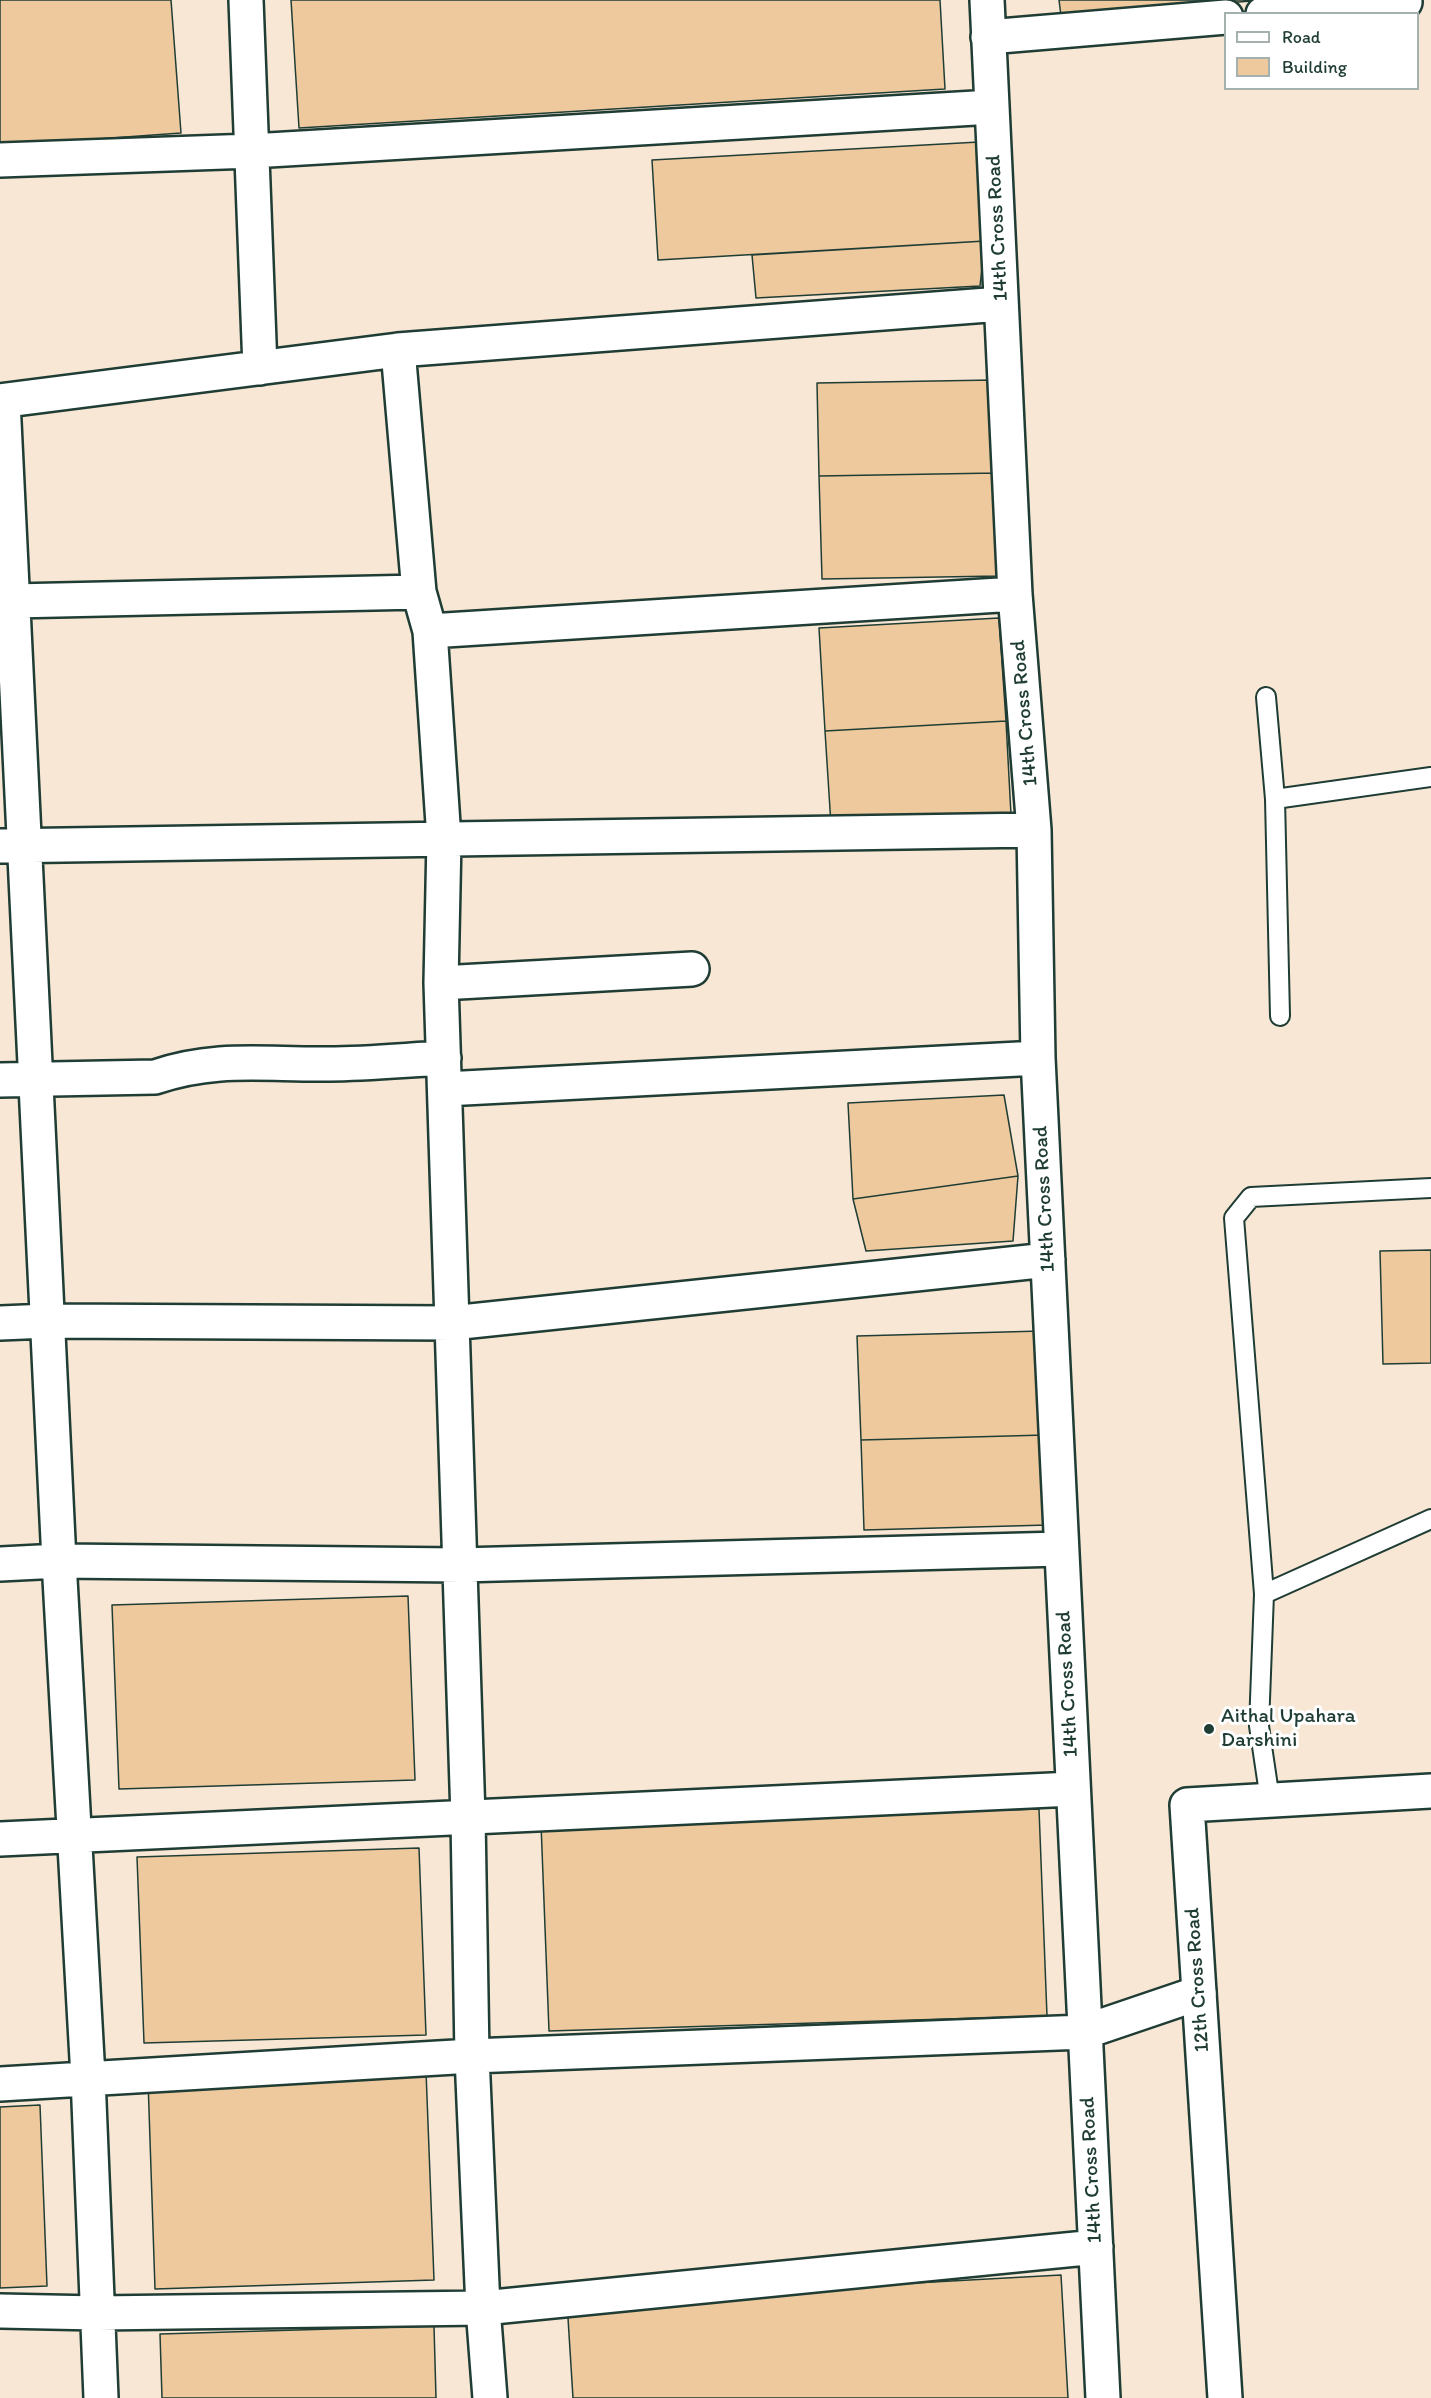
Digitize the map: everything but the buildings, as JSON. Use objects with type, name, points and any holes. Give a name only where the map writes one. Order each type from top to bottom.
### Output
[{"type":"street","points":[[246,0],[260,368]]},
{"type":"street","name":"14th Cross Road","points":[[987,0],[1015,594],[1034,830],[1038,1058],[1103,2398]]},
{"type":"street","points":[[1287,12],[1405,2]]},
{"type":"street","points":[[988,37],[1224,17]]},
{"type":"street","points":[[0,160],[252,151],[992,107]]},
{"type":"street","points":[[101,2398],[88,2078],[59,1561],[36,1077],[12,846],[7,646],[13,601],[2,401],[398,350],[1001,304]]},
{"type":"street","points":[[398,350],[419,592],[430,632],[444,840],[441,983],[468,1817],[472,2056],[483,2308],[490,2398]]},
{"type":"street","points":[[13,601],[419,592]]},
{"type":"street","points":[[430,632],[1015,594]]},
{"type":"street","points":[[12,846],[1034,830]]},
{"type":"street","points":[[441,983],[692,969]]},
{"type":"street","points":[[0,1080],[36,1077],[154,1077],[178,1069],[219,1062],[329,1064],[444,1073],[1038,1058]]},
{"type":"street","points":[[0,1323],[48,1321],[452,1323],[1048,1260]]},
{"type":"street","points":[[0,1564],[59,1561],[460,1566],[1061,1549]]},
{"type":"street","points":[[0,1839],[1073,1789]]},
{"type":"street","name":"12th Cross Road","points":[[1225,2398],[1187,1805],[1431,1791]]},
{"type":"street","points":[[0,2084],[472,2056],[1084,2032],[1199,1993]]},
{"type":"street","points":[[0,2311],[98,2313],[483,2308],[1096,2247]]},
{"type":"lane","points":[[1266,697],[1275,799],[1280,1016]]},
{"type":"lane","points":[[1275,799],[1431,777]]},
{"type":"lane","points":[[1270,1800],[1259,1726],[1264,1594],[1234,1218],[1251,1197],[1431,1188]]},
{"type":"lane","points":[[1264,1594],[1431,1519]]},
{"type":"shaded area","points":[[0,0],[1431,0],[1431,2398],[0,2398]]},
{"type":"place","name":"Aithal Upahara Darshini","points":[[1209,1729]]}]
